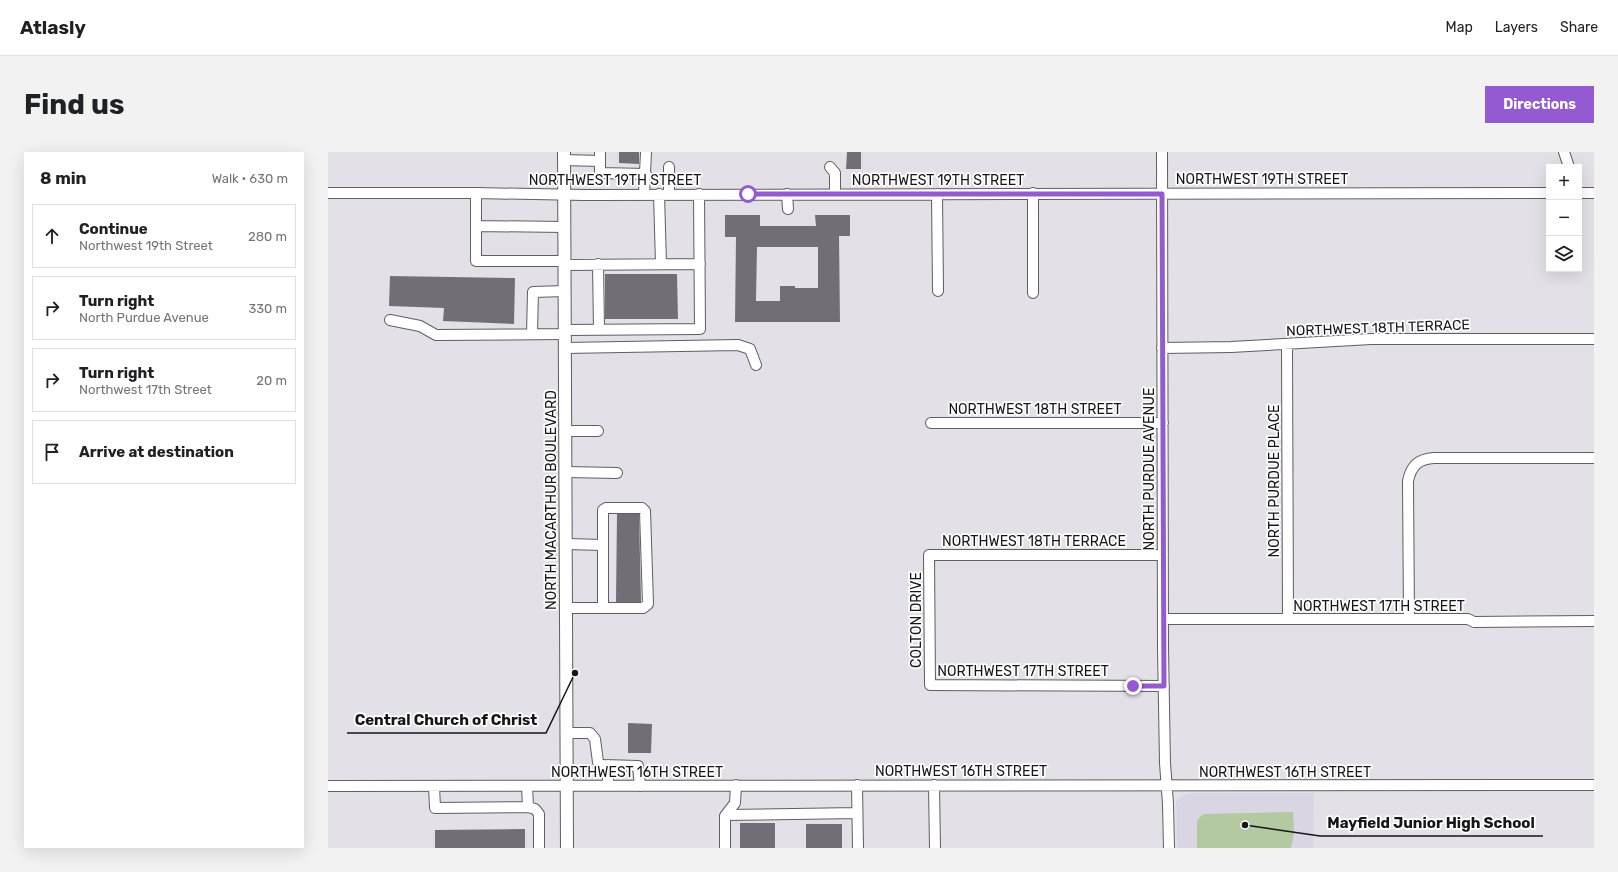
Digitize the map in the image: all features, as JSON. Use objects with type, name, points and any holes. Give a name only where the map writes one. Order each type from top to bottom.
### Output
[{"type":"main road","name":"NORTH MACARTHUR BOULEVARD","points":[[564,156],[567,848]]},
{"type":"street","points":[[644,194],[646,152]]},
{"type":"street","name":"NORTH PURDUE AVENUE","points":[[1162,152],[1163,619],[1169,848]]},
{"type":"street","points":[[1564,152],[1568,164]]},
{"type":"street","points":[[564,156],[600,156],[600,173],[646,174]]},
{"type":"street","points":[[669,167],[669,194]]},
{"type":"street","points":[[830,167],[835,173],[835,194]]},
{"type":"street","name":"NORTHWEST 19TH STREET","points":[[328,193],[476,193],[564,195],[1546,193]]},
{"type":"street","points":[[476,193],[476,261],[598,264],[700,264]]},
{"type":"street","points":[[1033,193],[1033,293]]},
{"type":"street","points":[[1582,193],[1594,193]]},
{"type":"street","points":[[659,194],[661,264]]},
{"type":"street","points":[[390,320],[420,326],[436,335],[532,334],[599,330],[700,329],[698,194]]},
{"type":"street","points":[[787,194],[788,209]]},
{"type":"street","points":[[937,194],[938,292]]},
{"type":"street","points":[[476,226],[565,227]]},
{"type":"street","points":[[598,264],[599,330]]},
{"type":"street","points":[[532,334],[533,292],[565,292]]},
{"type":"street","name":"NORTHWEST 18TH TERRACE","points":[[1162,348],[1231,347],[1378,339],[1594,339]]},
{"type":"street","name":"NORTH PURDUE PLACE","points":[[1287,344],[1288,619]]},
{"type":"street","points":[[565,348],[738,345],[750,349],[756,365]]},
{"type":"street","name":"NORTHWEST 18TH STREET","points":[[931,423],[1163,423]]},
{"type":"street","points":[[566,432],[598,431]]},
{"type":"street","points":[[1409,619],[1408,481],[1411,470],[1415,464],[1420,461],[1434,458],[1594,458]]},
{"type":"street","points":[[566,472],[617,473]]},
{"type":"street","points":[[566,608],[603,608],[643,608],[648,604],[645,511],[642,508],[606,508],[603,510],[603,608]]},
{"type":"street","points":[[566,544],[603,545]]},
{"type":"street","name":"NORTHWEST 18TH TERRACE","points":[[929,555],[1163,555]]},
{"type":"street","name":"COLTON DRIVE","points":[[929,555],[930,685]]},
{"type":"street","name":"NORTHWEST 17TH STREET","points":[[1163,619],[1468,619],[1474,622],[1594,621]]},
{"type":"street","name":"NORTHWEST 17TH STREET","points":[[930,685],[1164,686]]},
{"type":"street","points":[[567,733],[590,733],[595,739],[598,762],[603,765],[638,766],[640,786]]},
{"type":"street","points":[[608,765],[608,786]]},
{"type":"street","points":[[725,848],[726,815],[735,803],[736,785]]},
{"type":"street","points":[[857,785],[858,848]]},
{"type":"street","points":[[934,785],[935,848]]},
{"type":"street","name":"NORTHWEST 16TH STREET","points":[[328,786],[1594,785]]},
{"type":"street","points":[[434,786],[435,808],[528,807],[535,809],[538,814],[539,848]]},
{"type":"street","points":[[527,786],[528,807]]},
{"type":"street","points":[[726,815],[857,813]]},
{"type":"shaded area","points":[[1191,793],[1314,793],[1313,848],[1177,848],[1176,802],[1181,796]]},
{"type":"green space","points":[[1293,812],[1294,833],[1291,848],[1197,848],[1197,821],[1203,814]]},
{"type":"building","points":[[619,152],[639,152],[639,164],[619,163]]},
{"type":"building","points":[[847,152],[861,152],[861,169],[846,169]]},
{"type":"building","points":[[725,215],[760,215],[760,226],[816,226],[815,215],[850,215],[850,236],[839,236],[840,322],[735,322],[736,237],[725,237]],"holes":[[[757,247],[818,247],[818,288],[795,288],[795,286],[780,286],[780,301],[756,301]]]},
{"type":"building","points":[[605,274],[677,274],[678,319],[605,319]]},
{"type":"building","points":[[390,276],[515,278],[514,324],[443,321],[444,308],[389,306]]},
{"type":"building","points":[[617,514],[639,514],[641,602],[616,602]]},
{"type":"building","points":[[628,723],[652,724],[651,753],[628,753]]},
{"type":"building","points":[[740,823],[775,823],[775,848],[740,848]]},
{"type":"building","points":[[806,824],[842,824],[842,848],[806,848]]},
{"type":"building","points":[[525,829],[525,848],[435,848],[435,830]]},
{"type":"place","name":"Central Church of Christ","points":[[575,673]]},
{"type":"place","name":"Mayfield Junior High School","points":[[1245,825]]},
{"type":"route","points":[[748,194],[1162,194],[1164,686],[1133,686]]}]
